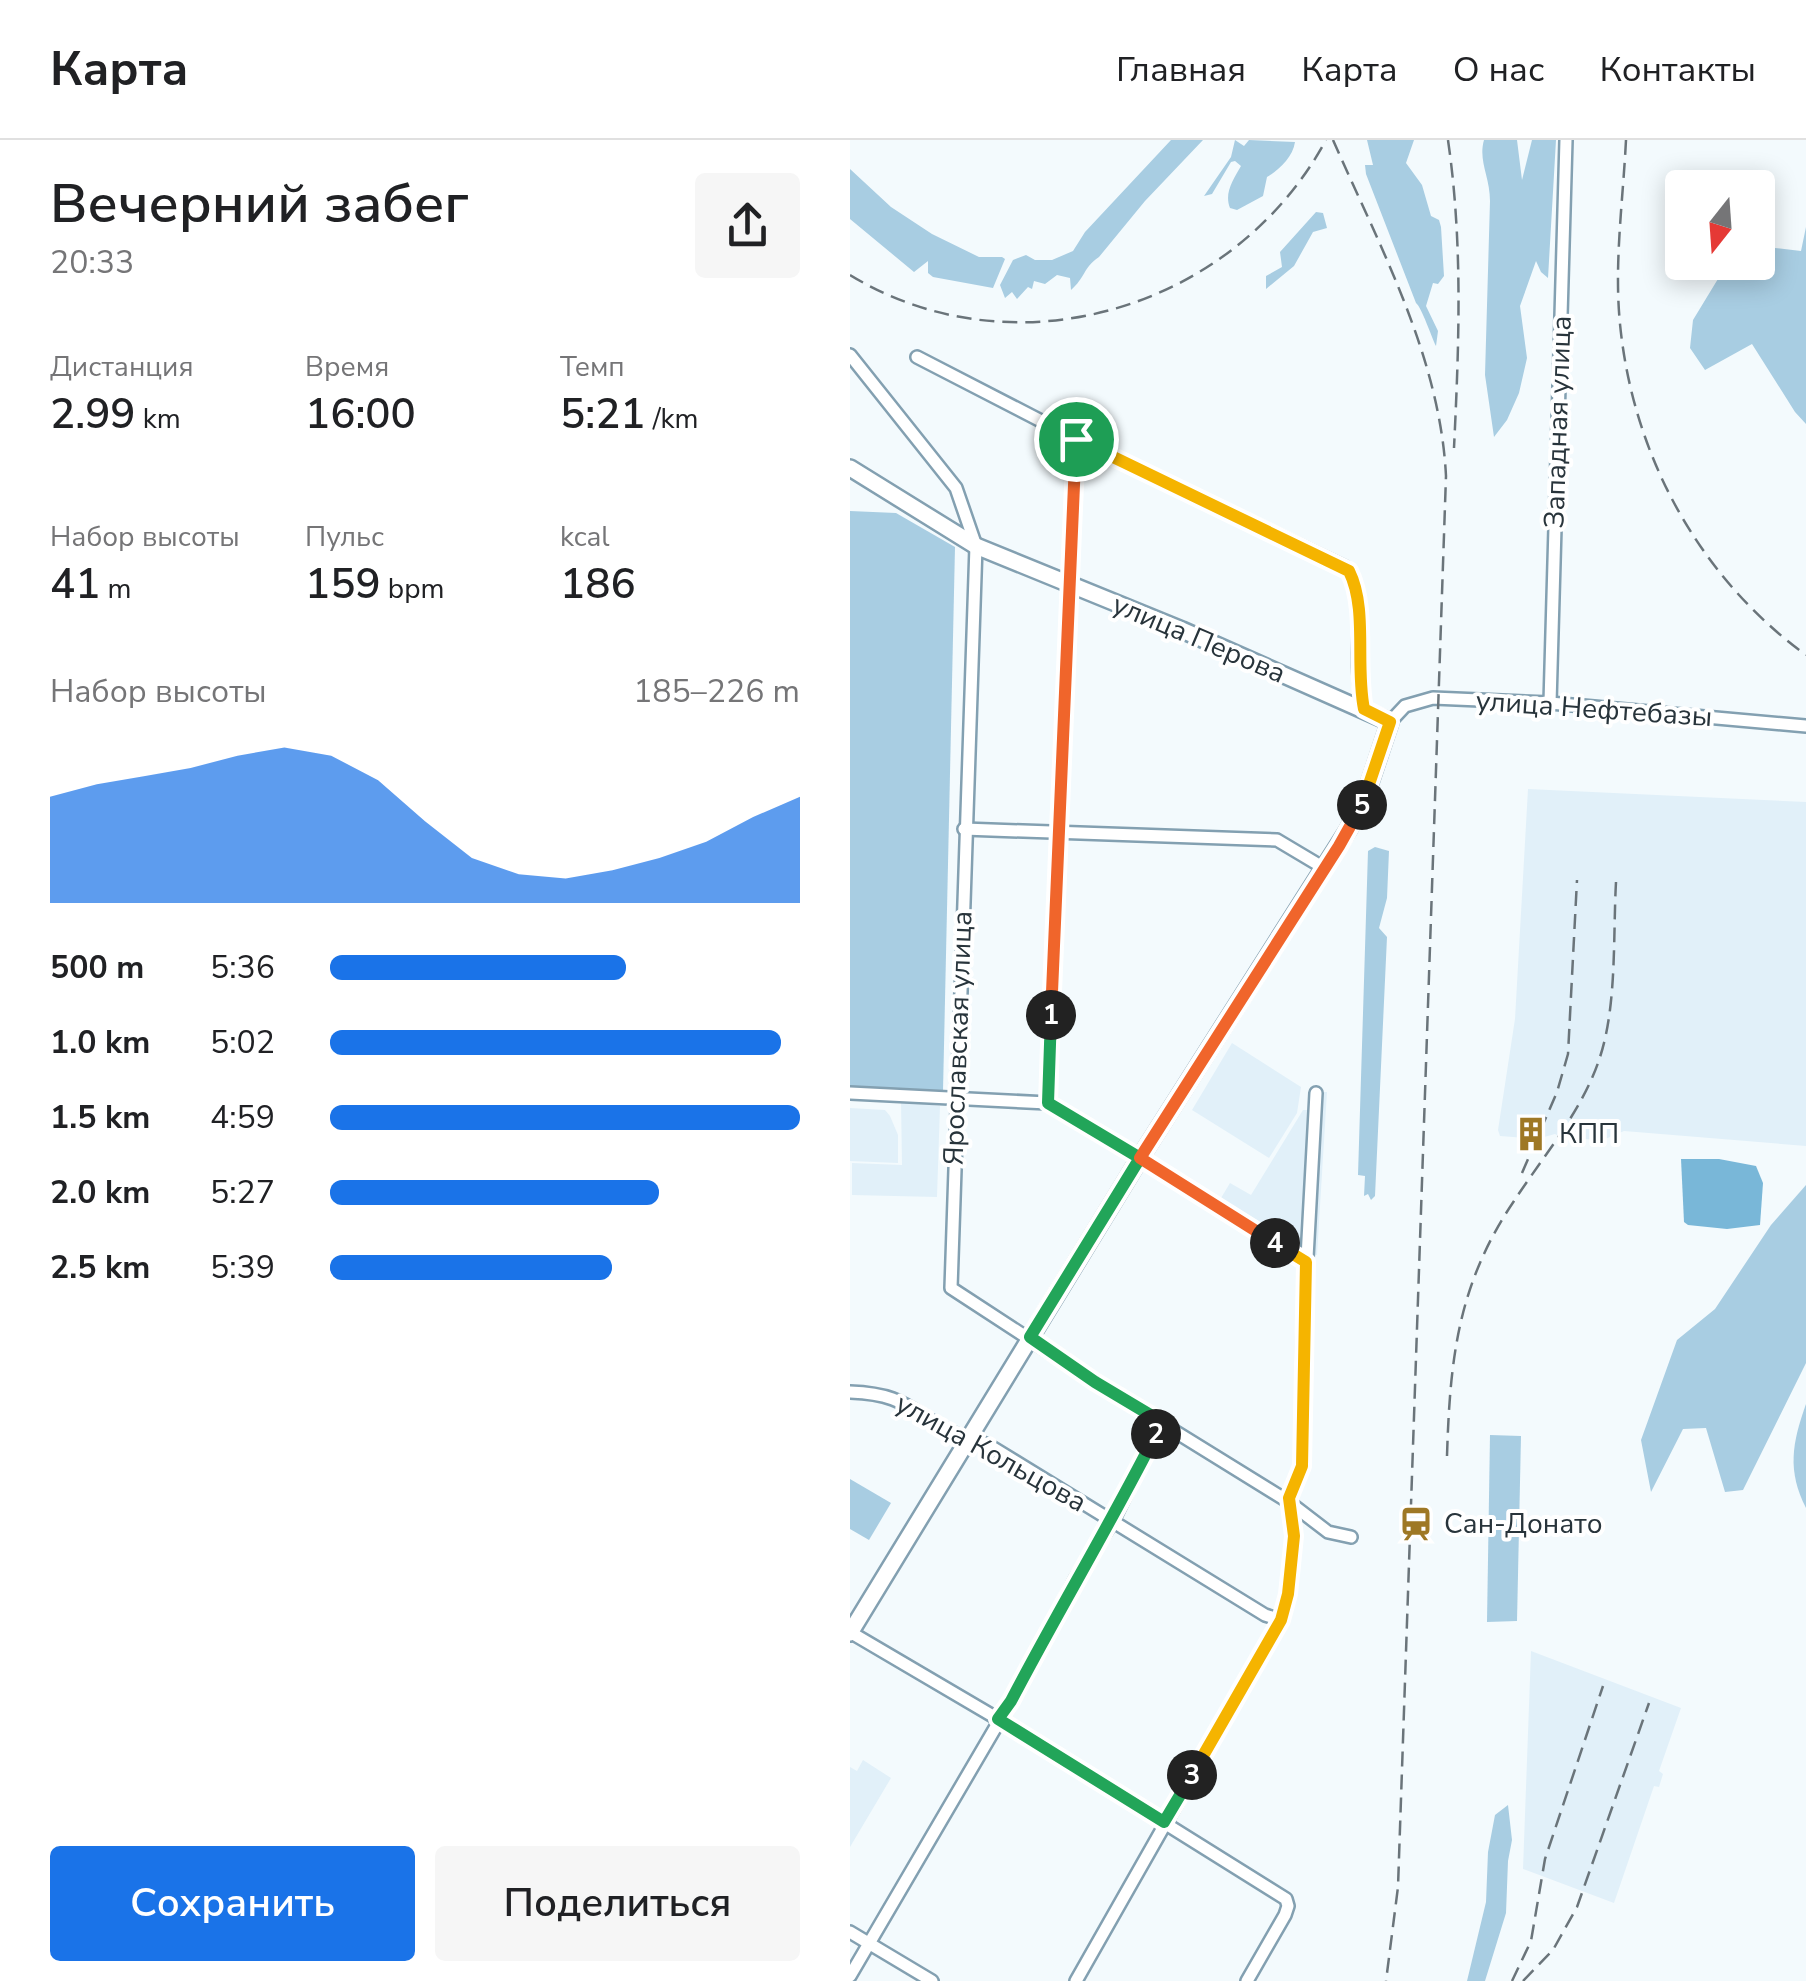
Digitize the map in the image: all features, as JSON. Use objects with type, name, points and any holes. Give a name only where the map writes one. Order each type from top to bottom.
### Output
[{"type":"main road","name":"улица Перова","points":[[850,468],[976,546],[1182,630],[1390,722]]},
{"type":"main road","points":[[850,1632],[1140,1158],[1324,868],[1364,800],[1390,722]]},
{"type":"street","name":"Западная улица","points":[[1550,704],[1566,140]]},
{"type":"street","name":"Ярославская улица","points":[[850,354],[956,488],[976,546],[952,1288],[1289,1502],[1328,1532],[1351,1538]]},
{"type":"street","points":[[917,357],[1349,571],[1360,606],[1359,672],[1364,709]]},
{"type":"street","points":[[1048,1103],[1076,439]]},
{"type":"street","name":"улица Нефтебазы","points":[[1390,722],[1405,706],[1423,698],[1550,704],[1806,726]]},
{"type":"street","points":[[964,830],[1277,840],[1324,868]]},
{"type":"street","points":[[850,1092],[1048,1103],[1306,1262]]},
{"type":"street","points":[[1076,1981],[1281,1620],[1294,1536],[1289,1502],[1302,1466],[1306,1262],[1316,1093]]},
{"type":"street","name":"улица Кольцова","points":[[850,1392],[879,1393],[898,1399],[947,1430],[990,1446],[1264,1615],[1281,1620]]},
{"type":"street","points":[[850,1976],[1011,1701],[1076,1578],[1113,1520],[1162,1422]]},
{"type":"street","points":[[850,1632],[1281,1895],[1288,1906],[1248,1981]]},
{"type":"street","points":[[850,1932],[932,1981]]},
{"type":"shaded area","points":[[1171,140],[1203,140],[1145,201],[1071,290],[1070,278],[1057,275],[1045,284],[1034,281],[1032,289],[1028,287],[1017,299],[1012,292],[1005,298],[1000,285],[1013,260],[1026,255],[1035,260],[1052,260],[1073,251],[1085,232]]},
{"type":"shaded area","points":[[1235,140],[1244,146],[1249,140],[1295,142],[1285,162],[1267,177],[1263,196],[1237,210],[1230,208],[1228,197],[1241,166],[1235,161],[1212,194],[1204,196],[1231,157]]},
{"type":"shaded area","points":[[1367,140],[1414,140],[1406,163],[1422,185],[1431,216],[1439,220],[1441,227],[1444,276],[1438,284],[1433,283],[1426,306],[1438,331],[1436,346],[1366,174],[1365,165],[1373,165]]},
{"type":"shaded area","points":[[1484,140],[1517,140],[1522,180],[1532,140],[1556,140],[1548,278],[1536,261],[1520,306],[1527,358],[1519,393],[1494,437],[1485,375],[1490,201],[1482,155]]},
{"type":"shaded area","points":[[850,169],[891,207],[932,234],[979,257],[1005,259],[993,288],[933,277],[928,273],[928,261],[914,272],[850,219]]},
{"type":"shaded area","points":[[1316,212],[1323,213],[1327,228],[1313,232],[1294,266],[1266,289],[1266,276],[1282,267],[1280,252]]},
{"type":"shaded area","points":[[1806,227],[1806,424],[1752,344],[1705,370],[1690,348],[1693,320],[1717,280],[1775,280],[1775,248],[1801,251]]},
{"type":"shaded area","points":[[850,511],[896,513],[955,547],[943,1091],[850,1088]]},
{"type":"shaded area","points":[[1528,789],[1806,802],[1806,1146],[1624,1131],[1603,1140],[1562,1138],[1555,1134],[1537,1139],[1500,1136],[1515,1019]]},
{"type":"shaded area","points":[[1375,847],[1389,851],[1387,898],[1379,928],[1387,937],[1375,1196],[1371,1200],[1368,1194],[1364,1196],[1365,1176],[1358,1175],[1368,851]]},
{"type":"shaded area","points":[[1232,1043],[1301,1087],[1297,1113],[1269,1158],[1192,1110]]},
{"type":"shaded area","points":[[1318,1092],[1327,1092],[1317,1255],[1309,1254]]},
{"type":"shaded area","points":[[901,1101],[940,1106],[937,1197],[852,1195],[852,1163],[902,1165]]},
{"type":"shaded area","points":[[850,1108],[885,1110],[898,1135],[898,1163],[850,1161]]},
{"type":"shaded area","points":[[1303,1110],[1310,1110],[1300,1242],[1291,1241],[1221,1198],[1230,1183],[1251,1195]]},
{"type":"shaded area","points":[[1681,1159],[1719,1159],[1756,1166],[1763,1183],[1760,1225],[1727,1229],[1684,1222]]},
{"type":"shaded area","points":[[1806,1185],[1806,1363],[1743,1490],[1725,1492],[1706,1428],[1683,1429],[1651,1492],[1641,1440],[1677,1340],[1715,1309],[1771,1225]]},
{"type":"shaded area","points":[[1806,1404],[1806,1508],[1796,1482],[1794,1457]]},
{"type":"shaded area","points":[[1490,1435],[1521,1436],[1517,1621],[1487,1622]]},
{"type":"shaded area","points":[[850,1479],[891,1503],[869,1540],[850,1529]]},
{"type":"shaded area","points":[[1531,1651],[1681,1708],[1659,1771],[1663,1774],[1659,1787],[1654,1786],[1614,1903],[1523,1869]]},
{"type":"shaded area","points":[[863,1760],[891,1778],[850,1847],[850,1767],[857,1771]]},
{"type":"shaded area","points":[[1508,1805],[1512,1840],[1506,1913],[1485,1981],[1467,1981],[1486,1902],[1488,1852],[1495,1815]]},
{"type":"railway","points":[[850,275],[914,305],[982,320],[1050,321],[1116,308],[1179,283],[1237,246],[1286,198],[1326,140]]},
{"type":"railway","points":[[1333,140],[1388,262],[1420,346],[1441,432],[1446,476],[1398,1887],[1386,1981]]},
{"type":"railway","points":[[1448,140],[1458,255],[1454,448]]},
{"type":"railway","points":[[1626,140],[1618,255],[1620,324],[1627,373],[1656,466],[1678,510],[1734,589],[1806,655]]},
{"type":"railway","points":[[1522,1173],[1557,1092],[1568,1054],[1577,880]]},
{"type":"railway","points":[[1447,1456],[1455,1354],[1480,1262],[1514,1201],[1573,1114],[1600,1057],[1612,993],[1616,882]]},
{"type":"railway","points":[[1512,1981],[1531,1941],[1545,1859],[1603,1686]]},
{"type":"railway","points":[[1523,1981],[1553,1950],[1577,1907],[1649,1703]]},
{"type":"place","name":"КПП","points":[[1531,1134]]},
{"type":"place","name":"Сан-Донато","points":[[1416,1524]]},
{"type":"route","points":[[1076,439],[1048,1103],[1140,1158],[1030,1337],[1162,1422],[1113,1520],[1076,1578],[998,1719],[1164,1822],[1281,1620],[1288,1594],[1294,1536],[1289,1498],[1302,1466],[1306,1262],[1140,1158],[1348,830],[1364,800],[1390,722],[1364,709],[1358,652],[1360,606],[1349,571],[1076,439]]}]
